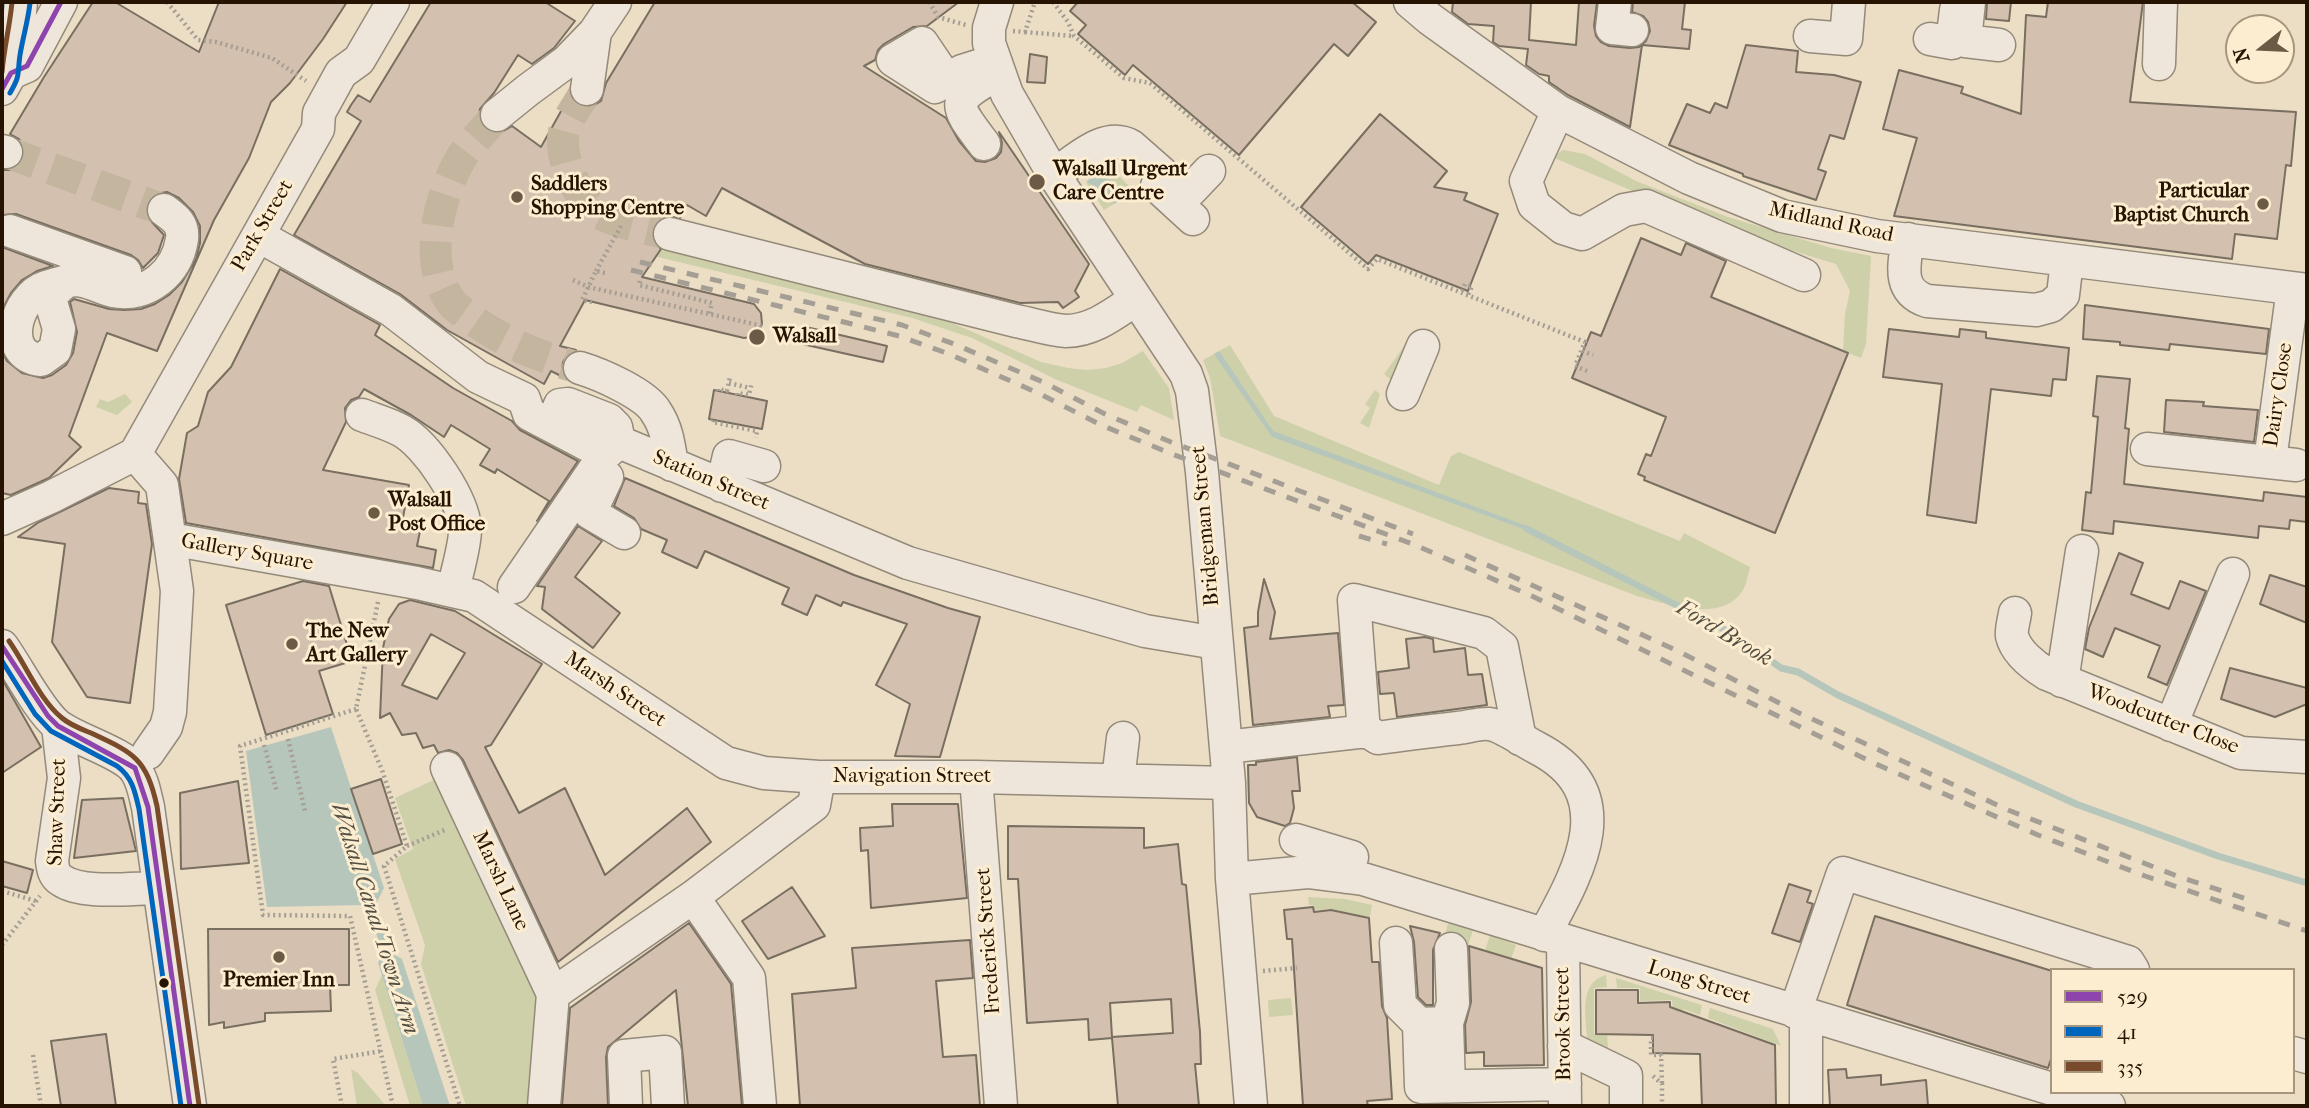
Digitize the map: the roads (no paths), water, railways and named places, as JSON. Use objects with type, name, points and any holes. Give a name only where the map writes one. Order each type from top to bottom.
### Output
[{"type":"street","points":[[6,78],[11,55],[9,35],[21,2]]},
{"type":"street","points":[[6,78],[27,66],[61,2]]},
{"type":"street","name":"Park Street","points":[[135,454],[318,129],[319,113],[341,73],[359,60],[394,2]]},
{"type":"street","points":[[497,115],[566,62],[595,33],[615,2]]},
{"type":"street","name":"Midland Road","points":[[1410,2],[1558,111],[1689,178],[1782,216],[1908,239],[2300,289]]},
{"type":"street","points":[[1615,2],[1612,28],[1632,30]]},
{"type":"street","points":[[1810,36],[1846,39],[1849,2]]},
{"type":"street","points":[[1930,39],[1952,43],[1957,2]]},
{"type":"street","points":[[1969,2],[1965,41],[1999,45]]},
{"type":"street","points":[[2159,64],[2161,2]]},
{"type":"street","name":"Bridgeman Street","points":[[993,15],[989,43],[999,76],[1058,182],[1185,374],[1192,391],[1202,472],[1228,764],[1232,878],[1251,1106]]},
{"type":"street","points":[[587,89],[595,33]]},
{"type":"street","points":[[947,80],[962,71],[999,76],[979,111],[991,143]]},
{"type":"street","points":[[1558,111],[1526,181],[1534,205],[1563,229],[1582,234],[1625,211],[1646,206],[1804,275]]},
{"type":"street","points":[[1058,182],[1105,142],[1116,140],[1131,146],[1186,192],[1209,171]]},
{"type":"street","points":[[1058,182],[1117,157],[1131,163],[1162,198],[1193,219]]},
{"type":"street","points":[[65,282],[80,280],[113,291],[127,292],[156,284],[166,276],[180,254],[183,231],[177,219],[164,210]]},
{"type":"street","points":[[10,231],[156,284]]},
{"type":"street","points":[[670,234],[1016,321],[1066,331],[1087,328],[1104,321],[1136,299]]},
{"type":"street","name":"Station Street","points":[[259,236],[391,310],[478,377],[524,398],[529,414],[615,447],[673,465],[908,563],[1151,644],[1216,643]]},
{"type":"street","points":[[1908,239],[1903,271],[1908,288],[1915,297],[1927,301],[2036,310],[2051,306],[2063,295],[2067,261]]},
{"type":"street","name":"Dairy Close","points":[[2147,449],[2283,463],[2300,289]]},
{"type":"street","points":[[1403,394],[1423,346]]},
{"type":"street","points":[[580,368],[617,382],[655,409],[668,436],[673,465]]},
{"type":"street","points":[[362,415],[403,431],[432,459],[454,496],[465,528],[453,591]]},
{"type":"street","points":[[615,447],[590,513],[624,533]]},
{"type":"street","points":[[514,587],[615,447]]},
{"type":"street","points":[[2,519],[135,454],[162,485],[170,539]]},
{"type":"street","points":[[722,486],[729,456],[764,466]]},
{"type":"street","name":"Gallery Square","points":[[142,761],[166,727],[170,712],[177,591],[170,539],[417,583]]},
{"type":"street","points":[[2062,681],[2081,551]]},
{"type":"street","points":[[2171,724],[2233,574]]},
{"type":"street","name":"Marsh Street","points":[[417,583],[474,596],[726,763],[764,773],[819,777]]},
{"type":"street","points":[[1364,732],[1354,600],[1484,633],[1502,647],[1520,739]]},
{"type":"street","name":"Woodcutter Close","points":[[2015,613],[2012,636],[2021,651],[2033,665],[2062,681],[2241,753],[2307,757]]},
{"type":"street","points":[[2,646],[48,716],[58,726],[142,761],[190,1106]]},
{"type":"street","points":[[1228,764],[1364,732],[1378,738],[1491,724],[1520,739],[1565,765],[1586,800],[1588,826],[1582,858],[1553,938]]},
{"type":"street","name":"Shaw Street","points":[[58,726],[64,778],[52,862],[54,873],[62,881],[84,889],[158,888]]},
{"type":"street","points":[[1118,780],[1123,738]]},
{"type":"street","points":[[1228,764],[1308,754]]},
{"type":"street","name":"Navigation Street","points":[[553,994],[694,897],[814,805],[819,777],[965,770],[1118,780],[1228,764]]},
{"type":"street","name":"Marsh Lane","points":[[447,768],[553,994]]},
{"type":"street","name":"Frederick Street","points":[[965,770],[1001,1106]]},
{"type":"street","points":[[1296,840],[1352,857],[1346,877]]},
{"type":"street","name":"Long Street","points":[[1232,878],[1308,873],[1363,879],[2050,1088]]},
{"type":"street","points":[[1806,1106],[1801,1014],[1843,873],[2128,962],[2132,968]]},
{"type":"street","points":[[694,897],[740,962],[748,978],[760,1106]]},
{"type":"street","name":"Brook Street","points":[[1553,938],[1564,1046],[1565,1095]]},
{"type":"street","points":[[1396,943],[1400,1005],[1433,1023]]},
{"type":"street","points":[[1451,948],[1453,1003],[1433,1023],[1421,1087],[1449,1086],[1565,1095]]},
{"type":"street","points":[[544,1106],[553,994]]},
{"type":"street","points":[[1564,1046],[1626,1076],[1626,1106]]},
{"type":"street","points":[[626,1106],[624,1056],[665,1052],[668,1106]]},
{"type":"street","points":[[2069,1094],[2109,1106]]},
{"type":"water","points":[[1101,170],[1125,196],[1114,204],[1099,188],[1086,182]]},
{"type":"water","points":[[1219,351],[1273,431],[1535,529],[1534,533],[1272,437],[1214,354]]},
{"type":"water","name":"Walsall Canal Town Arm","points":[[331,727],[384,888],[376,904],[391,953],[402,959],[450,1106],[423,1106],[378,963],[383,953],[366,905],[267,907],[246,751]]},
{"type":"waterway","name":"Ford Brook","points":[[1527,529],[1737,636],[1781,668],[1798,672],[1838,695],[2076,804],[2218,856],[2307,883]]},
{"type":"tunnel","points":[[587,89],[564,132],[564,154],[572,179],[586,201],[603,215],[627,224],[670,234]]},
{"type":"tunnel","points":[[497,115],[465,152],[441,206],[436,248],[437,268],[443,287],[456,307],[495,334],[536,354],[580,368]]},
{"type":"tunnel","points":[[6,152],[164,210]]},
{"type":"railway","points":[[640,262],[902,325],[1043,382],[1105,414],[1171,442],[1413,534]]},
{"type":"railway","points":[[631,270],[899,336],[949,354],[1038,393],[1101,425],[1415,545],[1534,597],[1876,764],[2038,835],[2145,876],[2307,931]]},
{"type":"railway","points":[[1359,536],[1387,544]]},
{"type":"railway","points":[[1465,555],[1678,651],[1797,712],[2008,810],[2177,876],[2253,901]]},
{"type":"place","name":"Walsall Urgent Care Centre","points":[[1037,182]]},
{"type":"place","name":"Saddlers Shopping Centre","points":[[517,197]]},
{"type":"place","name":"Particular Baptist Church","points":[[2263,204]]},
{"type":"place","name":"Walsall","points":[[757,337]]},
{"type":"place","name":"Walsall Post Office","points":[[374,513]]},
{"type":"place","name":"The New Art Gallery","points":[[292,644]]},
{"type":"place","name":"Premier Inn","points":[[279,957]]}]
